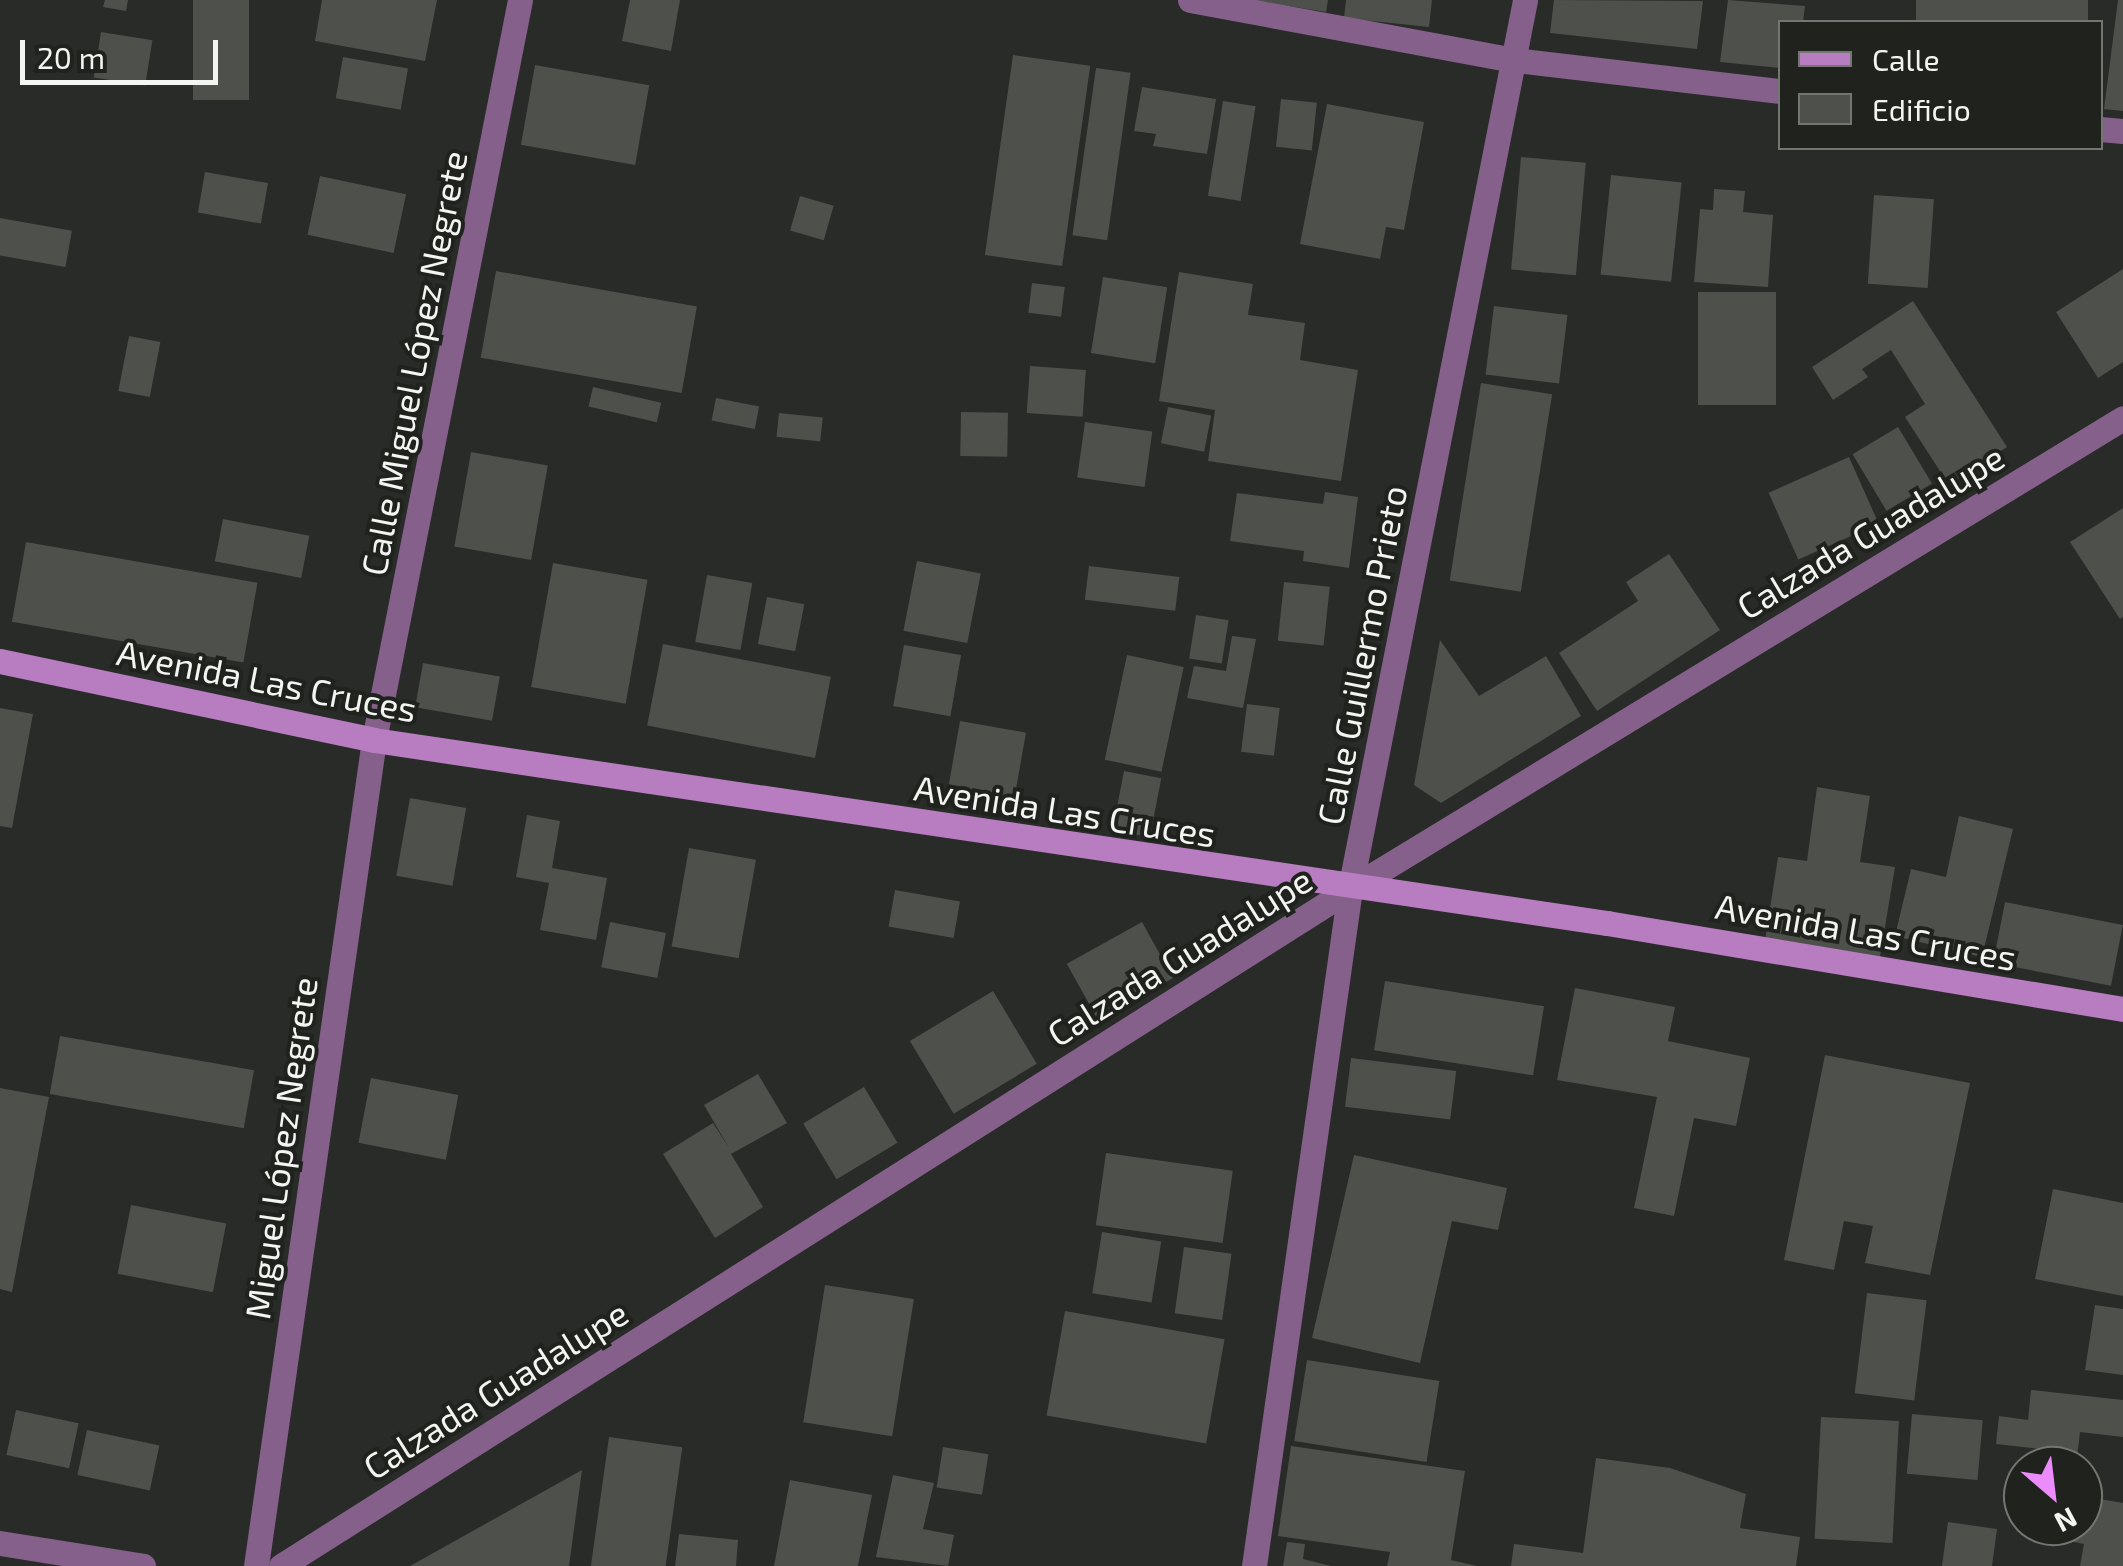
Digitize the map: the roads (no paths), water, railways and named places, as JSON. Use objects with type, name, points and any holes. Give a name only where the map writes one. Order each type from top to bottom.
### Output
[{"type":"street","name":"Calle Miguel López Negrete","points":[[374,740],[520,0]]},
{"type":"street","points":[[1190,0],[1515,60],[1778,91]]},
{"type":"street","name":"Calle Guillermo Prieto","points":[[1254,1566],[1350,889],[1525,0]]},
{"type":"street","name":"Calzada Guadalupe","points":[[282,1566],[1350,889],[2123,418]]},
{"type":"street","name":"Avenida Las Cruces","points":[[0,661],[374,740],[1350,889],[1607,922],[2123,1010]]},
{"type":"street","name":"Miguel López Negrete","points":[[256,1566],[374,740]]},
{"type":"street","points":[[0,1542],[143,1566]]}]
